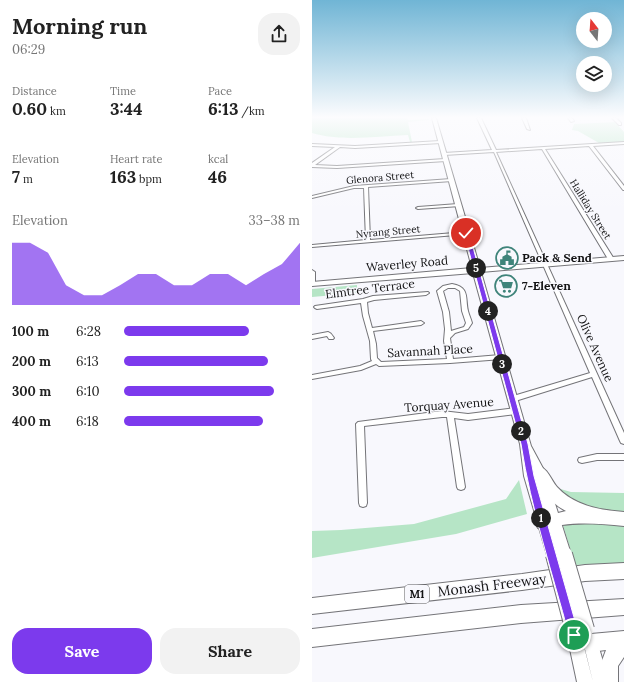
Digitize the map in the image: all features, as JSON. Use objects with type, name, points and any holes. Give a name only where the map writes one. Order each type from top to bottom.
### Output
[{"type":"highway","points":[[539,472],[547,486],[562,502],[584,512],[624,519]]},
{"type":"highway","points":[[549,521],[607,517]]},
{"type":"highway","name":"Monash Freeway","points":[[312,606],[522,582],[585,572],[624,571]]},
{"type":"highway","points":[[312,638],[521,614],[624,607]]},
{"type":"highway","points":[[584,637],[624,640]]},
{"type":"highway","points":[[609,682],[608,671],[610,659],[624,647]]},
{"type":"main road","points":[[443,150],[516,411],[530,476],[549,521]]},
{"type":"main road","points":[[451,273],[459,269],[473,258]]},
{"type":"main road","name":"Waverley Road","points":[[312,284],[624,258]]},
{"type":"main road","points":[[481,285],[487,274],[500,268]]},
{"type":"main road","points":[[451,273],[469,276],[481,285]]},
{"type":"main road","points":[[524,444],[539,472],[549,521],[584,637],[601,682]]},
{"type":"main road","points":[[584,637],[576,646],[585,682]]},
{"type":"street","points":[[312,166],[334,150]]},
{"type":"street","points":[[312,166],[337,167],[513,150]]},
{"type":"street","name":"Halliday Street","points":[[543,150],[611,259]]},
{"type":"street","points":[[594,150],[624,188]]},
{"type":"street","name":"Olive Avenue","points":[[495,151],[624,441]]},
{"type":"street","name":"Glenora Street","points":[[312,197],[337,190],[451,180]]},
{"type":"street","points":[[366,187],[368,241]]},
{"type":"street","points":[[418,208],[458,205]]},
{"type":"street","name":"Nyrang Street","points":[[312,246],[466,233]]},
{"type":"street","points":[[312,272],[312,284]]},
{"type":"street","points":[[448,338],[453,332],[466,328],[469,323],[464,310],[465,301],[462,291],[458,287],[454,286],[444,287],[440,291],[446,312],[448,329],[448,338],[450,361]]},
{"type":"street","name":"Elmtree Terrace","points":[[317,307],[364,301],[372,298],[426,292]]},
{"type":"street","name":"Savannah Place","points":[[364,301],[365,319],[370,330],[376,362],[385,365],[500,357]]},
{"type":"street","points":[[370,330],[421,322]]},
{"type":"street","points":[[312,337],[328,334],[331,338]]},
{"type":"street","points":[[312,377],[361,368],[376,362]]},
{"type":"street","points":[[512,398],[594,374]]},
{"type":"street","name":"Torquay Avenue","points":[[363,503],[360,424],[442,414],[468,417],[516,411]]},
{"type":"street","points":[[450,415],[461,487]]},
{"type":"street","points":[[582,460],[597,457],[624,457]]},
{"type":"green space","points":[[357,285],[357,293],[312,297],[312,289]]},
{"type":"green space","points":[[519,480],[527,514],[456,534],[312,558],[312,531],[414,524],[506,499]]},
{"type":"green space","points":[[557,488],[571,492],[624,493],[624,512],[582,509]]},
{"type":"green space","points":[[562,522],[624,522],[624,563],[575,565]]},
{"type":"place","name":"Pack & Send","points":[[507,258]]},
{"type":"place","name":"7-Eleven","points":[[506,286]]},
{"type":"route","points":[[466,233],[524,444],[540,515],[547,535],[574,635]]}]
